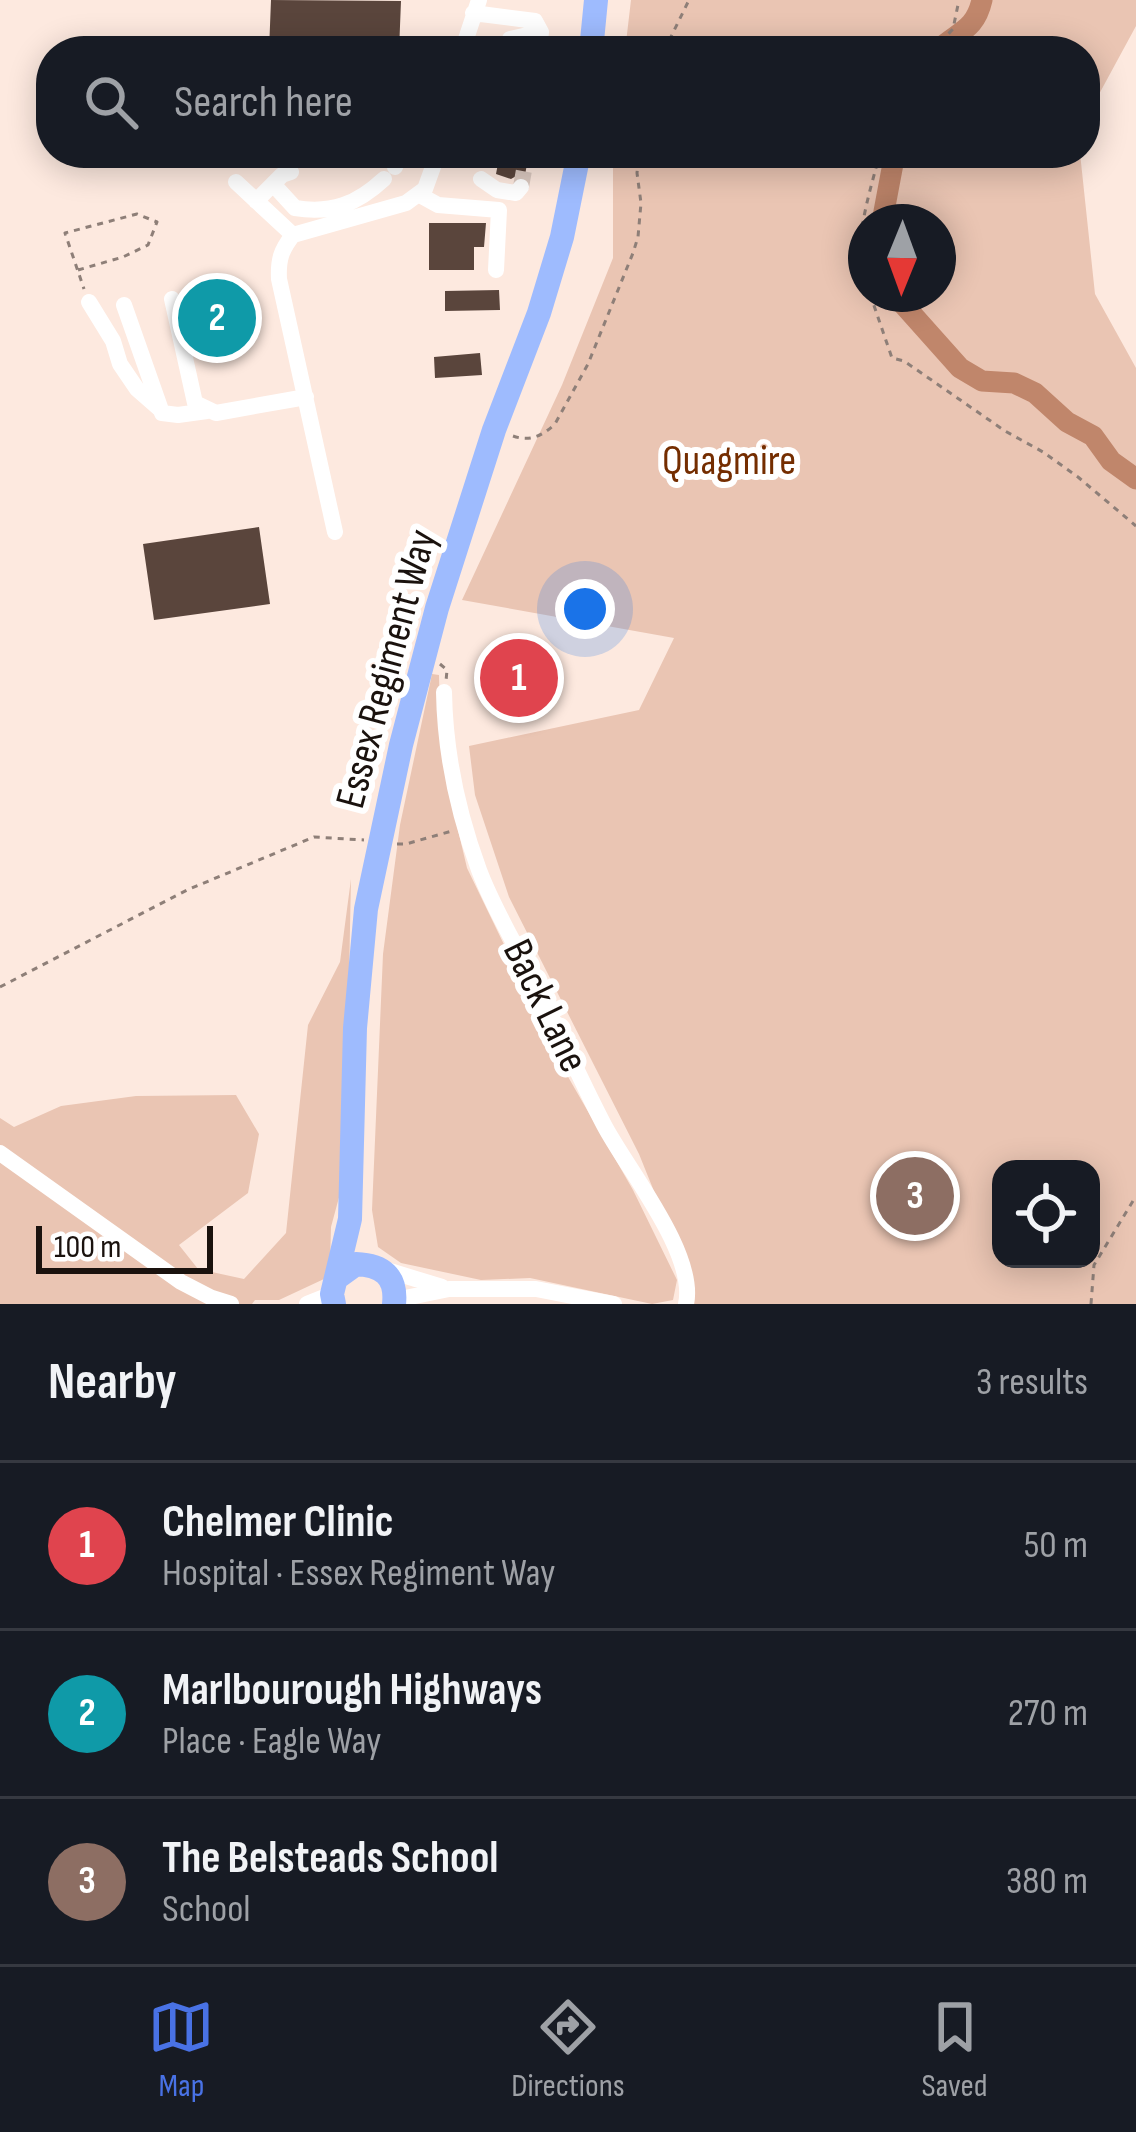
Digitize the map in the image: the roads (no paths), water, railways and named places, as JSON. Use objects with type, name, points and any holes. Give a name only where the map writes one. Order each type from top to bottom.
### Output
[{"type":"highway","points":[[592,36],[596,0]]},
{"type":"highway","name":"Essex Regiment Way","points":[[335,1292],[350,1219],[355,1028],[366,909],[424,652],[494,430],[545,294],[576,168]]},
{"type":"highway","name":"Essex Regiment Way","points":[[350,1219],[375,1266],[391,1279],[394,1302]]},
{"type":"highway","points":[[335,1292],[356,1264],[375,1266]]},
{"type":"street","points":[[467,36],[476,6],[538,35]]},
{"type":"street","points":[[273,184],[296,208],[333,211],[362,198],[391,168]]},
{"type":"street","points":[[335,532],[278,263],[293,235],[406,203],[425,188],[432,168]]},
{"type":"street","points":[[256,201],[291,172]]},
{"type":"street","points":[[482,179],[497,190],[516,194],[521,187]]},
{"type":"street","points":[[236,182],[293,235]]},
{"type":"street","points":[[418,194],[437,205],[499,210],[496,270]]},
{"type":"street","points":[[172,298],[195,403],[207,411]]},
{"type":"street","points":[[89,302],[113,340],[120,364],[162,413],[234,412],[307,400]]},
{"type":"street","points":[[124,305],[162,410]]},
{"type":"street","name":"Back Lane","points":[[444,692],[445,730],[480,874],[605,1126],[661,1216],[688,1286],[686,1304]]},
{"type":"street","points":[[0,1153],[181,1282],[231,1304]]},
{"type":"street","points":[[375,1266],[448,1288]]},
{"type":"street","points":[[394,1302],[448,1288],[536,1289],[614,1304]]},
{"type":"street","points":[[308,1304],[335,1292]]},
{"type":"waterway","points":[[955,36],[970,24],[982,0]]},
{"type":"waterway","points":[[885,204],[892,168]]},
{"type":"waterway","points":[[910,312],[960,368],[982,381],[1014,383],[1035,393],[1067,422],[1093,436],[1111,461],[1136,479]]},
{"type":"tunnel","points":[[521,187],[524,168]]},
{"type":"place","name":"Marlbourough Highways","points":[[217,318]]},
{"type":"place","name":"Chelmer Clinic","points":[[519,678]]},
{"type":"place","name":"The Belsteads School","points":[[915,1196]]},
{"type":"park label","name":"Quagmire","points":[[729,461]]}]
